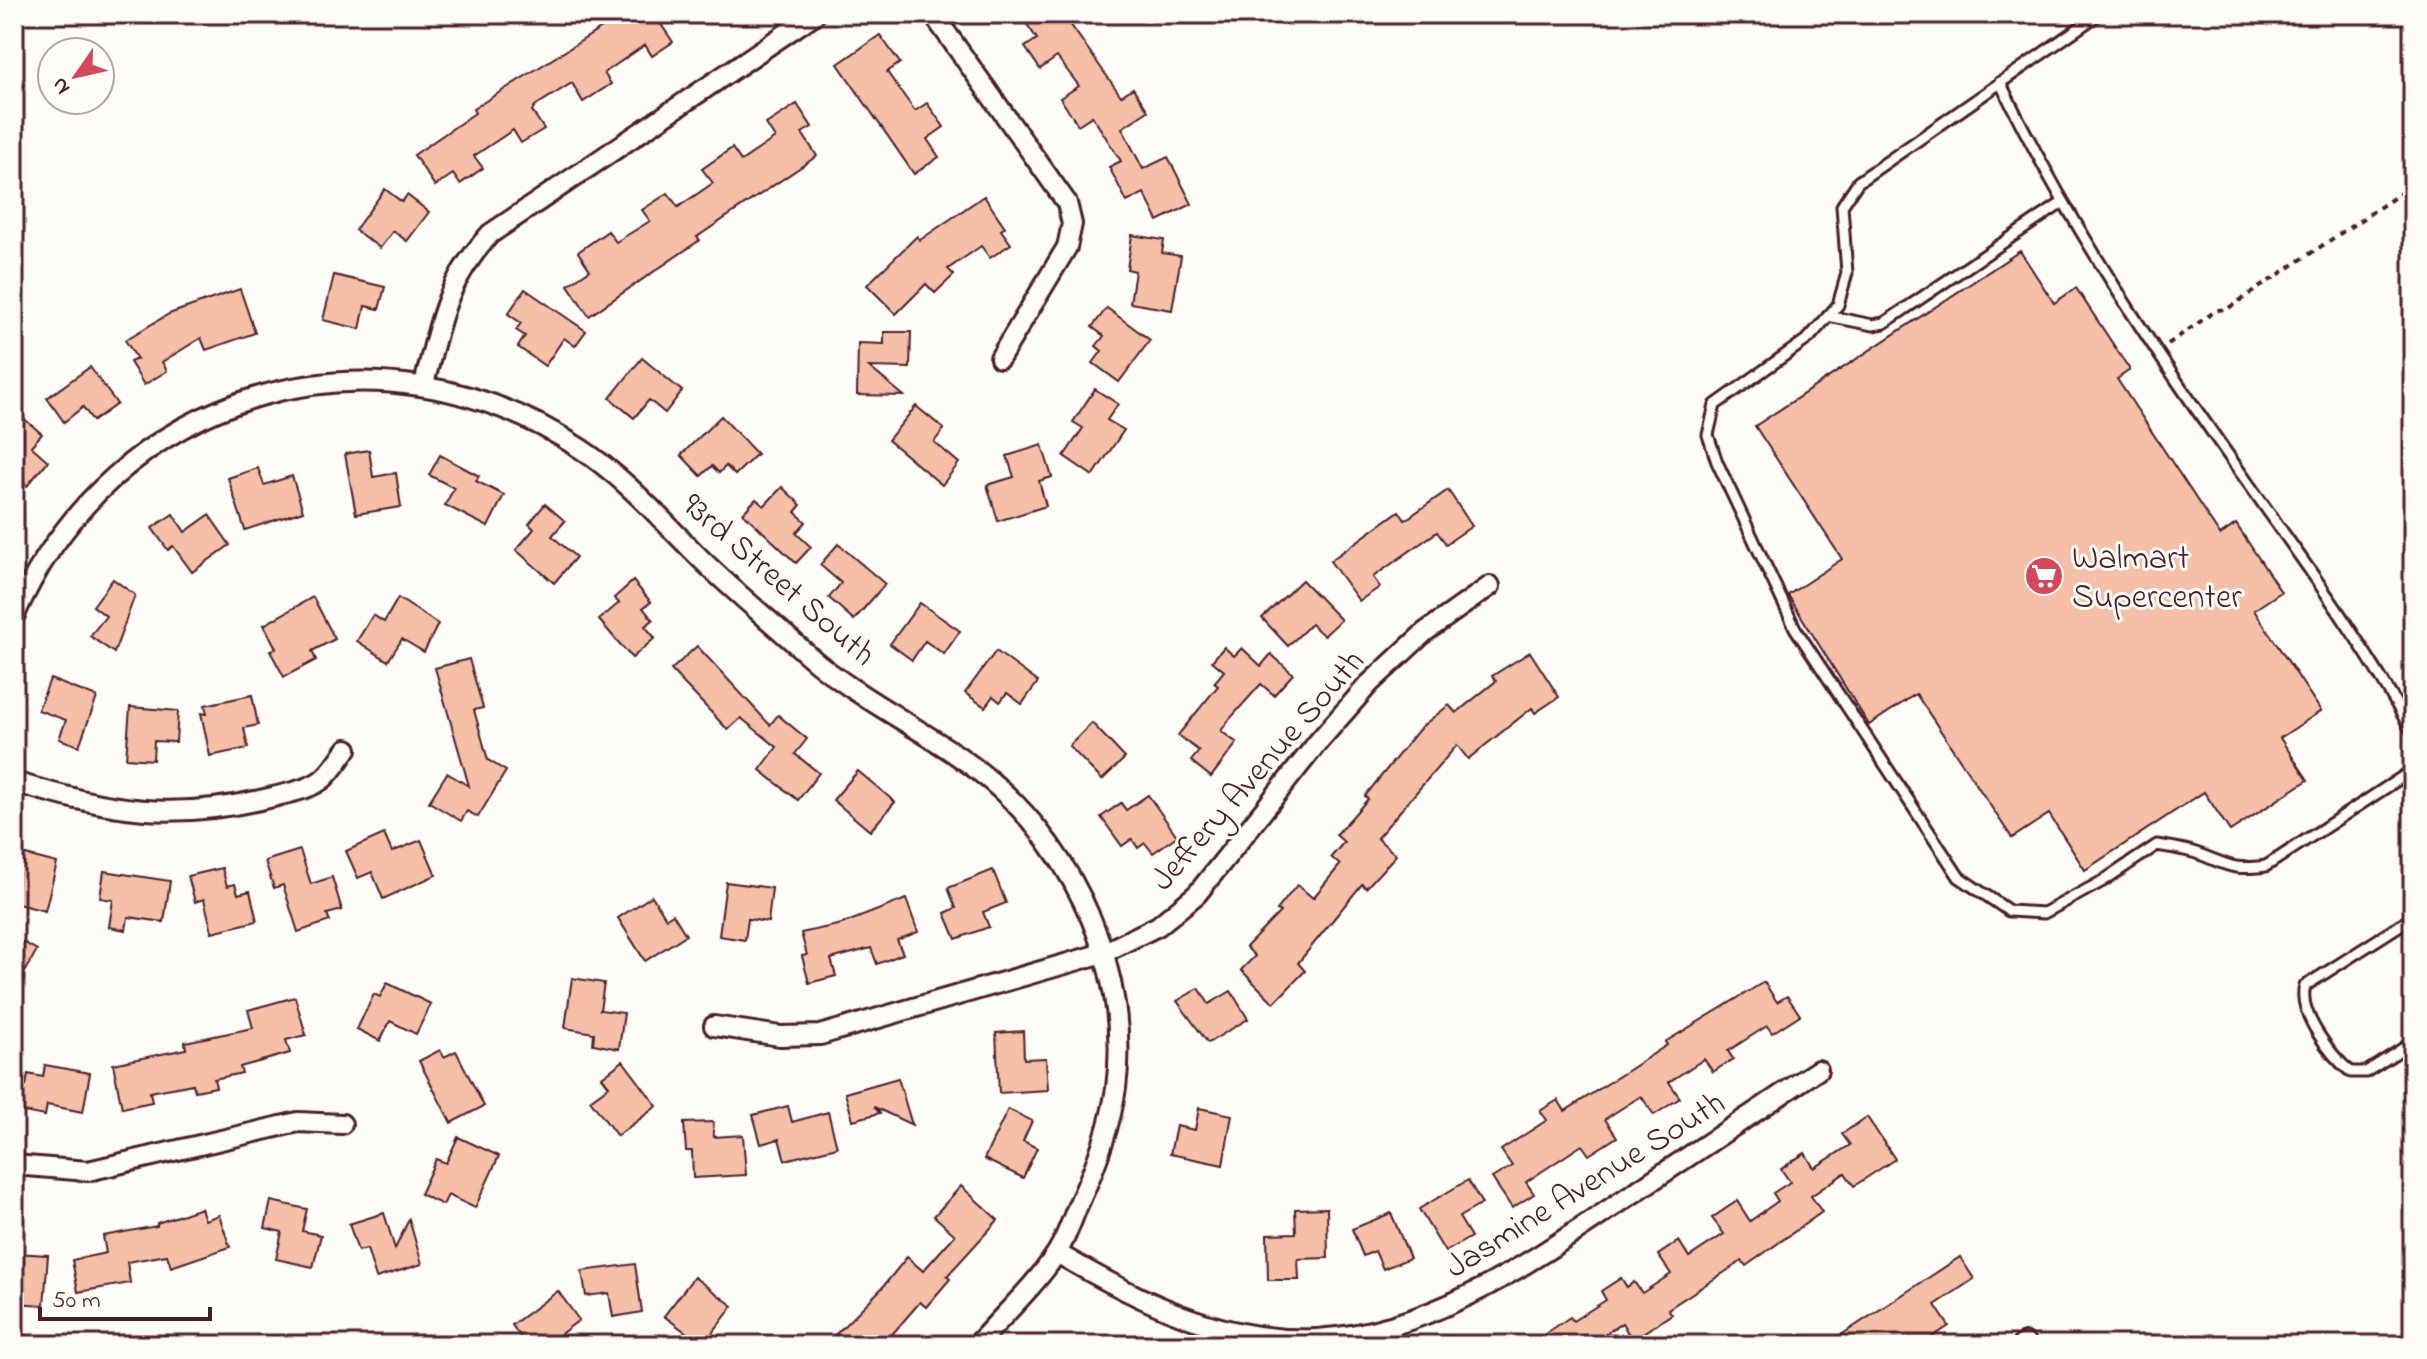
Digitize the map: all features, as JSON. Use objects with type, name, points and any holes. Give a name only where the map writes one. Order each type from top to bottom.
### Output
[{"type":"street","points":[[424,384],[449,292],[464,263],[490,234],[815,14]]},
{"type":"street","points":[[933,14],[1067,203],[1072,224],[1067,247],[1000,358]]},
{"type":"street","name":"93rd Street South","points":[[14,617],[76,514],[121,467],[186,425],[254,398],[306,383],[424,384],[524,417],[581,449],[632,488],[705,563],[818,663],[992,782],[1050,844],[1090,913],[1103,953]]},
{"type":"street","name":"Jeffery Avenue South","points":[[714,1026],[780,1036],[820,1035],[1103,953],[1158,926],[1197,894],[1318,742],[1369,684],[1425,632],[1490,586]]},
{"type":"street","points":[[14,782],[92,805],[166,813],[236,806],[287,793],[323,780],[347,749]]},
{"type":"street","points":[[977,1345],[1057,1253],[1101,1155],[1116,1088],[1118,1026],[1103,953]]},
{"type":"street","name":"Jasmine Avenue South","points":[[1057,1253],[1118,1289],[1176,1314],[1238,1332],[1314,1342],[1390,1325],[1444,1309],[1530,1261],[1818,1070]]},
{"type":"street","points":[[14,1165],[88,1171],[298,1122],[342,1124]]},
{"type":"lane","points":[[2099,14],[1858,182],[1842,206],[1847,273],[1838,305],[1809,338],[1715,405],[1708,435],[1795,628],[1959,877],[2009,911],[2044,913],[2103,881],[2157,845],[2196,853],[2221,866],[2243,869],[2266,866],[2413,770]]},
{"type":"lane","points":[[2000,82],[2062,203],[2158,351],[2299,551],[2413,734]]},
{"type":"lane","points":[[1828,316],[1873,325],[1884,323],[2062,203]]},
{"type":"lane","points":[[2403,715],[2413,709]]},
{"type":"lane","points":[[2413,917],[2305,986],[2302,996],[2306,1010],[2351,1072],[2366,1072],[2413,1042]]},
{"type":"path","points":[[2158,351],[2217,310],[2227,309],[2413,185]]},
{"type":"building","points":[[624,14],[654,14],[673,42],[652,56],[645,45],[604,73],[611,84],[583,102],[572,83],[535,106],[532,111],[544,129],[521,143],[513,130],[474,156],[483,168],[460,184],[453,174],[435,186],[414,155],[475,113],[473,109]]},
{"type":"building","points":[[1020,14],[1063,14],[1121,96],[1133,88],[1148,111],[1122,128],[1143,169],[1168,157],[1192,204],[1158,221],[1144,193],[1127,202],[1109,167],[1121,161],[1092,116],[1078,125],[1060,98],[1079,86],[1057,57],[1040,69],[1025,47],[1037,39]]},
{"type":"building","points":[[880,35],[900,63],[887,72],[915,111],[927,103],[944,127],[927,139],[939,157],[914,174],[838,64]]},
{"type":"building","points":[[797,104],[812,127],[802,133],[817,156],[697,237],[700,240],[589,316],[568,285],[590,270],[578,252],[608,231],[616,242],[650,221],[642,210],[668,193],[678,207],[713,183],[702,169],[732,148],[741,161],[775,138],[766,124]]},
{"type":"building","points":[[385,189],[402,202],[407,195],[429,212],[407,241],[393,231],[380,248],[355,230]]},
{"type":"building","points":[[984,196],[1005,227],[1001,230],[1011,244],[990,258],[981,246],[948,269],[954,275],[935,293],[926,284],[896,314],[867,285],[917,236],[920,240]]},
{"type":"building","points":[[1132,235],[1164,240],[1162,253],[1181,256],[1172,310],[1130,303],[1135,271],[1127,269]]},
{"type":"building","name":"Walmart Supercenter","points":[[2020,251],[2054,303],[2076,288],[2130,370],[2117,379],[2220,535],[2236,524],[2281,592],[2254,610],[2321,711],[2280,738],[2308,780],[2230,831],[2204,792],[2085,870],[2049,814],[2012,838],[1916,694],[1869,725],[1788,595],[1842,559],[1755,426]]},
{"type":"building","points":[[334,275],[385,287],[379,309],[365,306],[360,329],[323,320]]},
{"type":"building","points":[[240,289],[255,333],[206,350],[201,338],[162,362],[167,371],[144,385],[130,362],[137,359],[125,340],[169,314]]},
{"type":"building","points":[[525,289],[586,331],[575,346],[564,338],[545,366],[518,347],[525,336],[516,330],[521,323],[508,314]]},
{"type":"building","points":[[1107,308],[1150,340],[1119,382],[1093,363],[1102,351],[1096,346],[1104,336],[1092,327]]},
{"type":"building","points":[[884,332],[911,332],[910,368],[869,367],[904,396],[857,395],[858,343],[884,344]]},
{"type":"building","points":[[642,358],[682,391],[665,413],[649,400],[634,418],[610,398]]},
{"type":"building","points":[[90,367],[117,404],[93,421],[83,407],[64,422],[47,398]]},
{"type":"building","points":[[1095,389],[1118,404],[1107,420],[1124,430],[1093,476],[1064,456],[1083,428],[1073,422]]},
{"type":"building","points":[[916,406],[944,429],[934,442],[959,463],[942,485],[888,440]]},
{"type":"building","points":[[14,410],[42,434],[31,446],[48,461],[27,486],[14,475]]},
{"type":"building","points":[[721,416],[757,454],[735,475],[726,466],[719,473],[712,466],[701,476],[681,455]]},
{"type":"building","points":[[1042,445],[1052,477],[1039,481],[1046,506],[998,521],[987,485],[1014,477],[1007,456]]},
{"type":"building","points":[[369,450],[373,477],[396,473],[401,507],[356,514],[345,454]]},
{"type":"building","points":[[440,455],[479,476],[476,481],[504,495],[488,527],[445,505],[454,488],[429,475]]},
{"type":"building","points":[[258,468],[264,485],[292,476],[303,511],[245,530],[228,478]]},
{"type":"building","points":[[782,487],[801,505],[795,512],[806,522],[796,533],[811,547],[796,563],[743,513],[756,499],[764,506]]},
{"type":"building","points":[[1448,490],[1472,526],[1446,544],[1437,532],[1373,577],[1380,587],[1359,601],[1330,561],[1399,511],[1405,520]]},
{"type":"building","points":[[545,504],[565,521],[552,536],[576,557],[554,583],[516,550],[534,529],[529,524]]},
{"type":"building","points":[[173,514],[185,532],[209,515],[230,545],[192,572],[173,546],[168,550],[152,528]]},
{"type":"building","points":[[838,544],[885,584],[854,620],[829,598],[841,583],[820,565]]},
{"type":"building","points":[[113,579],[135,595],[114,653],[90,636],[106,616],[93,606]]},
{"type":"building","points":[[1302,580],[1341,620],[1324,636],[1311,624],[1288,646],[1262,618]]},
{"type":"building","points":[[633,581],[651,602],[643,608],[653,620],[645,626],[655,638],[632,658],[599,620],[619,603],[614,598]]},
{"type":"building","points":[[313,597],[335,639],[312,651],[316,660],[284,677],[270,651],[276,648],[264,625]]},
{"type":"building","points":[[398,598],[438,624],[424,652],[402,639],[388,661],[357,641],[373,615],[384,622]]},
{"type":"building","points":[[920,603],[960,631],[944,654],[925,641],[912,660],[890,644]]},
{"type":"building","points":[[697,646],[770,725],[778,715],[807,739],[795,754],[819,773],[798,800],[760,770],[777,747],[741,718],[728,730],[671,670]]},
{"type":"building","points":[[1224,647],[1234,656],[1242,648],[1261,666],[1271,654],[1293,674],[1274,695],[1261,684],[1228,721],[1221,731],[1237,743],[1211,777],[1191,761],[1199,751],[1178,735],[1218,686],[1214,683],[1224,671],[1212,661]]},
{"type":"building","points":[[996,651],[1038,682],[1022,704],[1007,693],[1000,702],[993,696],[985,707],[965,693]]},
{"type":"building","points":[[1530,652],[1559,697],[1535,713],[1532,708],[1468,759],[1457,745],[1377,838],[1396,855],[1366,888],[1362,884],[1298,963],[1305,971],[1274,1003],[1241,970],[1255,956],[1246,947],[1280,912],[1277,910],[1297,885],[1313,898],[1340,865],[1331,857],[1344,842],[1336,835],[1368,799],[1365,796],[1421,727],[1449,705],[1456,713],[1496,681],[1492,676]]},
{"type":"building","points":[[469,659],[483,708],[474,710],[488,760],[506,771],[478,817],[467,811],[461,821],[429,802],[447,773],[469,786],[435,668]]},
{"type":"building","points":[[50,679],[97,697],[79,746],[59,739],[66,720],[38,710]]},
{"type":"building","points":[[252,695],[258,725],[244,728],[248,748],[210,756],[201,713],[207,714],[205,705]]},
{"type":"building","points":[[130,707],[178,711],[176,742],[154,741],[153,760],[126,758]]},
{"type":"building","points":[[1092,723],[1125,758],[1102,780],[1069,746]]},
{"type":"building","points":[[858,771],[895,802],[870,831],[833,800]]},
{"type":"building","points":[[1148,795],[1177,836],[1153,853],[1145,843],[1138,848],[1132,839],[1122,846],[1101,817],[1121,803],[1126,810]]},
{"type":"building","points":[[384,834],[392,852],[421,840],[436,875],[383,899],[372,872],[358,878],[346,851]]},
{"type":"building","points":[[300,850],[311,884],[332,877],[342,910],[327,914],[330,921],[298,932],[283,885],[274,888],[265,861]]},
{"type":"building","points":[[14,852],[57,863],[45,911],[14,903],[19,873],[14,872]]},
{"type":"building","points":[[222,868],[227,886],[235,884],[238,894],[250,891],[257,921],[212,932],[204,899],[195,902],[188,876]]},
{"type":"building","points":[[993,870],[1006,903],[983,912],[989,927],[956,939],[945,913],[956,908],[948,888]]},
{"type":"building","points":[[104,871],[170,881],[164,922],[128,917],[126,930],[109,927],[113,900],[100,898]]},
{"type":"building","points":[[726,882],[772,888],[768,922],[748,919],[745,940],[719,936]]},
{"type":"building","points":[[652,896],[666,918],[673,914],[686,935],[645,961],[618,918]]},
{"type":"building","points":[[906,899],[918,932],[897,940],[903,954],[877,964],[871,948],[831,959],[836,976],[809,983],[802,956],[807,955],[801,933],[842,924]]},
{"type":"building","points":[[14,937],[37,950],[14,991]]},
{"type":"building","points":[[572,978],[604,983],[600,1010],[624,1013],[619,1049],[593,1044],[594,1033],[565,1028]]},
{"type":"building","points":[[1764,982],[1777,1002],[1787,996],[1800,1015],[1772,1033],[1767,1026],[1728,1051],[1733,1059],[1713,1072],[1704,1059],[1669,1082],[1680,1098],[1654,1115],[1641,1096],[1605,1119],[1617,1137],[1589,1155],[1582,1145],[1526,1182],[1534,1194],[1512,1208],[1492,1178],[1512,1166],[1501,1150],[1547,1120],[1540,1111],[1558,1100],[1565,1111],[1667,1045],[1665,1042]]},
{"type":"building","points":[[387,983],[431,1004],[416,1034],[390,1021],[380,1041],[357,1029],[374,994],[380,997]]},
{"type":"building","points":[[1199,988],[1209,1004],[1231,991],[1248,1019],[1208,1043],[1177,1001]]},
{"type":"building","points":[[295,997],[306,1035],[286,1040],[290,1053],[240,1067],[242,1073],[214,1079],[216,1087],[195,1091],[193,1084],[150,1092],[152,1102],[122,1108],[113,1064],[186,1049],[185,1042],[253,1028],[248,1010]]},
{"type":"building","points":[[1023,1031],[1024,1059],[1046,1058],[1048,1090],[999,1093],[996,1033]]},
{"type":"building","points":[[440,1050],[444,1057],[456,1051],[484,1106],[451,1123],[419,1061]]},
{"type":"building","points":[[623,1061],[657,1106],[617,1136],[590,1100],[609,1086],[602,1077]]},
{"type":"building","points":[[45,1065],[90,1073],[83,1112],[47,1105],[45,1116],[14,1110],[18,1085],[26,1086],[28,1074],[43,1077]]},
{"type":"building","points":[[898,1078],[912,1125],[874,1107],[880,1113],[853,1120],[845,1093]]},
{"type":"building","points":[[788,1106],[792,1122],[828,1112],[837,1147],[785,1160],[779,1139],[761,1144],[753,1115]]},
{"type":"building","points":[[1199,1108],[1232,1115],[1223,1165],[1170,1154],[1176,1126],[1195,1130]]},
{"type":"building","points":[[1008,1109],[1032,1121],[1023,1141],[1037,1148],[1023,1178],[984,1159]]},
{"type":"building","points":[[1867,1117],[1895,1159],[1854,1186],[1845,1173],[1811,1196],[1822,1212],[1746,1266],[1742,1261],[1668,1309],[1672,1314],[1632,1340],[1622,1323],[1589,1345],[1553,1345],[1545,1334],[1570,1317],[1573,1321],[1606,1300],[1601,1291],[1621,1278],[1627,1287],[1634,1282],[1642,1293],[1671,1274],[1658,1255],[1679,1241],[1689,1257],[1724,1234],[1712,1218],[1737,1201],[1750,1221],[1778,1201],[1773,1193],[1790,1182],[1781,1169],[1805,1153],[1814,1168],[1850,1145],[1842,1134]]},
{"type":"building","points":[[713,1122],[714,1137],[743,1135],[746,1175],[693,1178],[692,1151],[686,1151],[684,1123]]},
{"type":"building","points":[[458,1137],[499,1156],[475,1208],[448,1195],[443,1205],[420,1194],[436,1159],[446,1163]]},
{"type":"building","points":[[1468,1180],[1482,1204],[1459,1217],[1471,1237],[1445,1252],[1419,1209]]},
{"type":"building","points":[[961,1186],[998,1220],[947,1276],[950,1279],[926,1307],[920,1302],[883,1345],[825,1345],[882,1288],[907,1257],[923,1271],[955,1235],[934,1216]]},
{"type":"building","points":[[271,1201],[307,1209],[302,1231],[321,1235],[313,1267],[276,1259],[282,1232],[265,1228]]},
{"type":"building","points":[[201,1208],[205,1220],[219,1215],[230,1247],[171,1267],[167,1255],[127,1262],[130,1283],[78,1292],[72,1260],[106,1253],[103,1236],[157,1226],[157,1223]]},
{"type":"building","points":[[1327,1208],[1328,1258],[1298,1259],[1299,1280],[1268,1280],[1267,1234],[1296,1233],[1295,1209]]},
{"type":"building","points":[[384,1213],[395,1249],[409,1219],[422,1264],[376,1278],[367,1249],[358,1251],[349,1224]]},
{"type":"building","points":[[1391,1213],[1410,1258],[1383,1269],[1375,1251],[1363,1256],[1352,1229]]},
{"type":"building","points":[[14,1253],[48,1255],[44,1305],[14,1303]]},
{"type":"building","points":[[1960,1257],[1974,1279],[1935,1305],[1949,1326],[1920,1345],[1826,1345]]},
{"type":"building","points":[[635,1264],[642,1312],[613,1317],[609,1293],[586,1296],[582,1271]]},
{"type":"building","points":[[694,1277],[733,1306],[703,1345],[664,1316]]},
{"type":"building","points":[[558,1291],[579,1320],[546,1345],[526,1345],[512,1325]]},
{"type":"place","name":"Walmart Supercenter","points":[[2044,576]]}]
